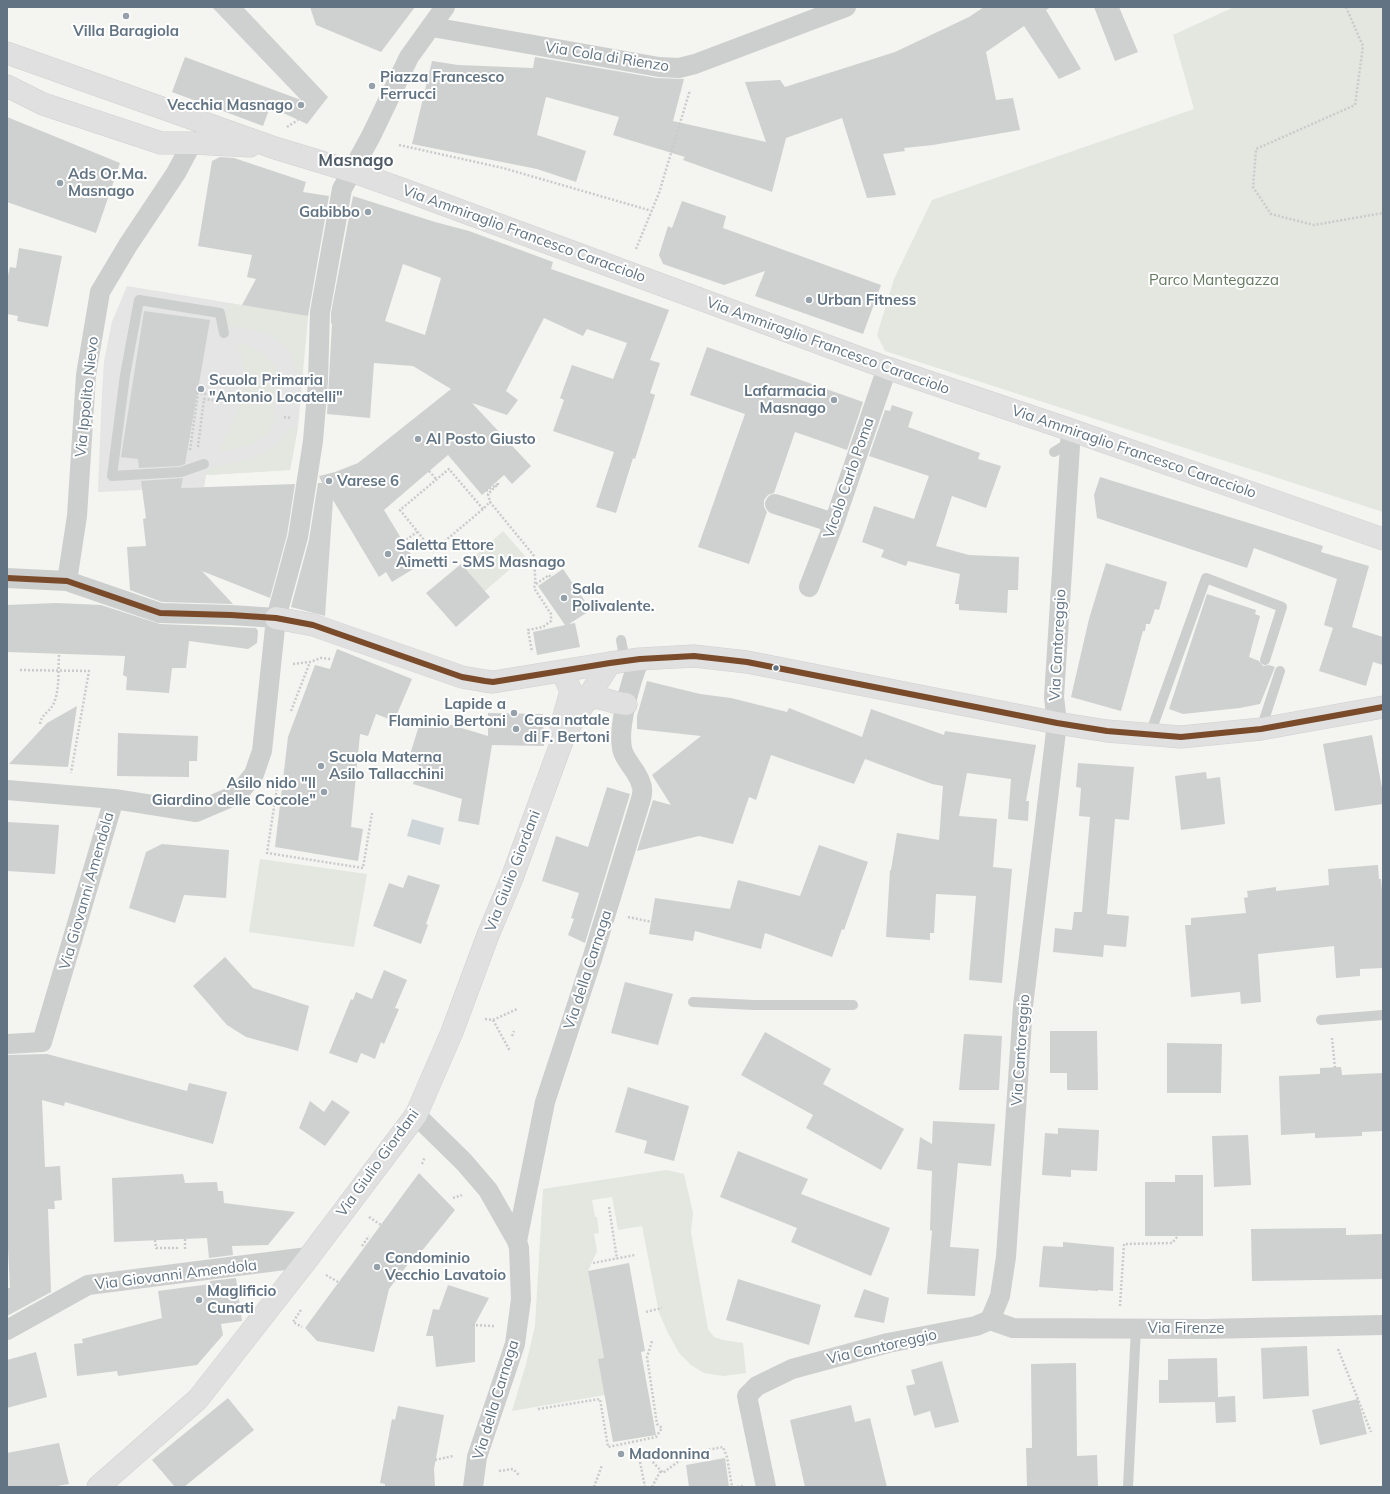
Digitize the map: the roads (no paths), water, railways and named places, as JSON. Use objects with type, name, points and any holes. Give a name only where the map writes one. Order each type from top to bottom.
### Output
[{"type":"street","name":"Via Giovanni Amendola","points":[[7,1044],[42,1042],[114,799],[196,812],[238,794],[254,774],[262,751],[276,618],[298,537],[313,441],[318,381],[320,312],[342,189],[351,170],[371,136],[409,57],[445,7]]},
{"type":"street","name":"Via Cola di Rienzo","points":[[432,27],[659,67],[679,68],[695,64],[846,7]]},
{"type":"street","name":"Via Ammiraglio Francesco Caracciolo","points":[[7,52],[275,148],[351,170],[521,232],[887,368],[1065,441],[1383,539]]},
{"type":"street","name":"Via Ammiraglio Francesco Caracciolo","points":[[7,86],[43,104],[161,143],[192,143],[275,148]]},
{"type":"street","name":"Via Ippolito Nievo","points":[[67,581],[77,516],[86,375],[100,292],[128,245],[176,172],[192,143]]},
{"type":"street","name":"Vicolo Carlo Poma","points":[[809,587],[834,523],[887,368]]},
{"type":"street","name":"Via Cantoreggio","points":[[766,1487],[747,1396],[757,1386],[792,1369],[888,1343],[976,1326],[990,1320],[1000,1296],[1006,1257],[1023,1006],[1057,723],[1054,697],[1065,441]]},
{"type":"street","points":[[775,504],[834,523]]},
{"type":"street","points":[[7,578],[67,581],[160,613],[276,618],[313,625],[462,677],[493,682],[562,671],[622,657],[694,656],[747,662],[1057,723],[1107,731],[1182,737],[1261,729],[1383,707]]},
{"type":"street","name":"Via Giulio Giordani","points":[[98,1487],[198,1399],[416,1114],[452,1032],[488,935],[512,878],[565,733],[586,701],[622,657]]},
{"type":"street","name":"Via della Carnaga","points":[[517,1241],[546,1102],[642,799],[642,784],[623,752],[620,738],[626,704],[619,677],[622,657]]},
{"type":"street","name":"Via Giulio Giordani","points":[[551,771],[571,691],[562,671]]},
{"type":"street","points":[[586,701],[596,697],[626,704]]},
{"type":"street","points":[[7,790],[114,799]]},
{"type":"street","name":"Via della Carnaga","points":[[416,1114],[464,1162],[488,1190],[517,1241],[519,1248],[521,1299],[515,1344],[477,1457],[473,1487]]},
{"type":"street","name":"Via Giovanni Amendola","points":[[7,1330],[88,1285],[308,1257]]},
{"type":"street","name":"Via Firenze","points":[[990,1320],[1013,1328],[1205,1329],[1383,1325]]},
{"type":"lane","points":[[204,464],[181,472],[112,476],[125,375],[140,300],[220,313],[224,333]]},
{"type":"lane","points":[[1150,734],[1206,578],[1282,607],[1265,660]]},
{"type":"lane","points":[[1261,729],[1280,671]]},
{"type":"lane","points":[[693,1002],[754,1005],[853,1005]]},
{"type":"lane","points":[[1321,1020],[1383,1015]]},
{"type":"lane","points":[[1127,1328],[1128,1487]]},
{"type":"place","name":"Villa Baragiola","points":[[126,16]]},
{"type":"place","name":"Piazza Francesco Ferrucci","points":[[372,86]]},
{"type":"place","name":"Vecchia Masnago","points":[[301,105]]},
{"type":"place","name":"Ads Or.Ma. Masnago","points":[[60,183]]},
{"type":"place","name":"Gabibbo","points":[[368,212]]},
{"type":"place","name":"Urban Fitness","points":[[809,300]]},
{"type":"place","name":"Scuola Primaria \"Antonio Locatelli\"","points":[[201,389]]},
{"type":"place","name":"Lafarmacia Masnago","points":[[834,400]]},
{"type":"place","name":"Al Posto Giusto","points":[[418,439]]},
{"type":"place","name":"Varese 6","points":[[329,481]]},
{"type":"place","name":"Saletta Ettore Aimetti - SMS Masnago","points":[[388,554]]},
{"type":"place","name":"Sala Polivalente.","points":[[564,598]]},
{"type":"place","name":"Lapide a Flaminio Bertoni","points":[[514,713]]},
{"type":"place","name":"Casa natale di F. Bertoni","points":[[516,729]]},
{"type":"place","name":"Scuola Materna Asilo Tallacchini","points":[[321,766]]},
{"type":"place","name":"Asilo nido \"Il Giardino delle Coccole\"","points":[[324,792]]},
{"type":"place","name":"Condominio Vecchio Lavatoio","points":[[377,1267]]},
{"type":"place","name":"Maglificio Cunati","points":[[199,1300]]},
{"type":"place","name":"Madonnina","points":[[621,1454]]},
{"type":"district","name":"Masnago","points":[[356,161]]},
{"type":"park label","name":"Parco Mantegazza","points":[[1214,280]]}]
